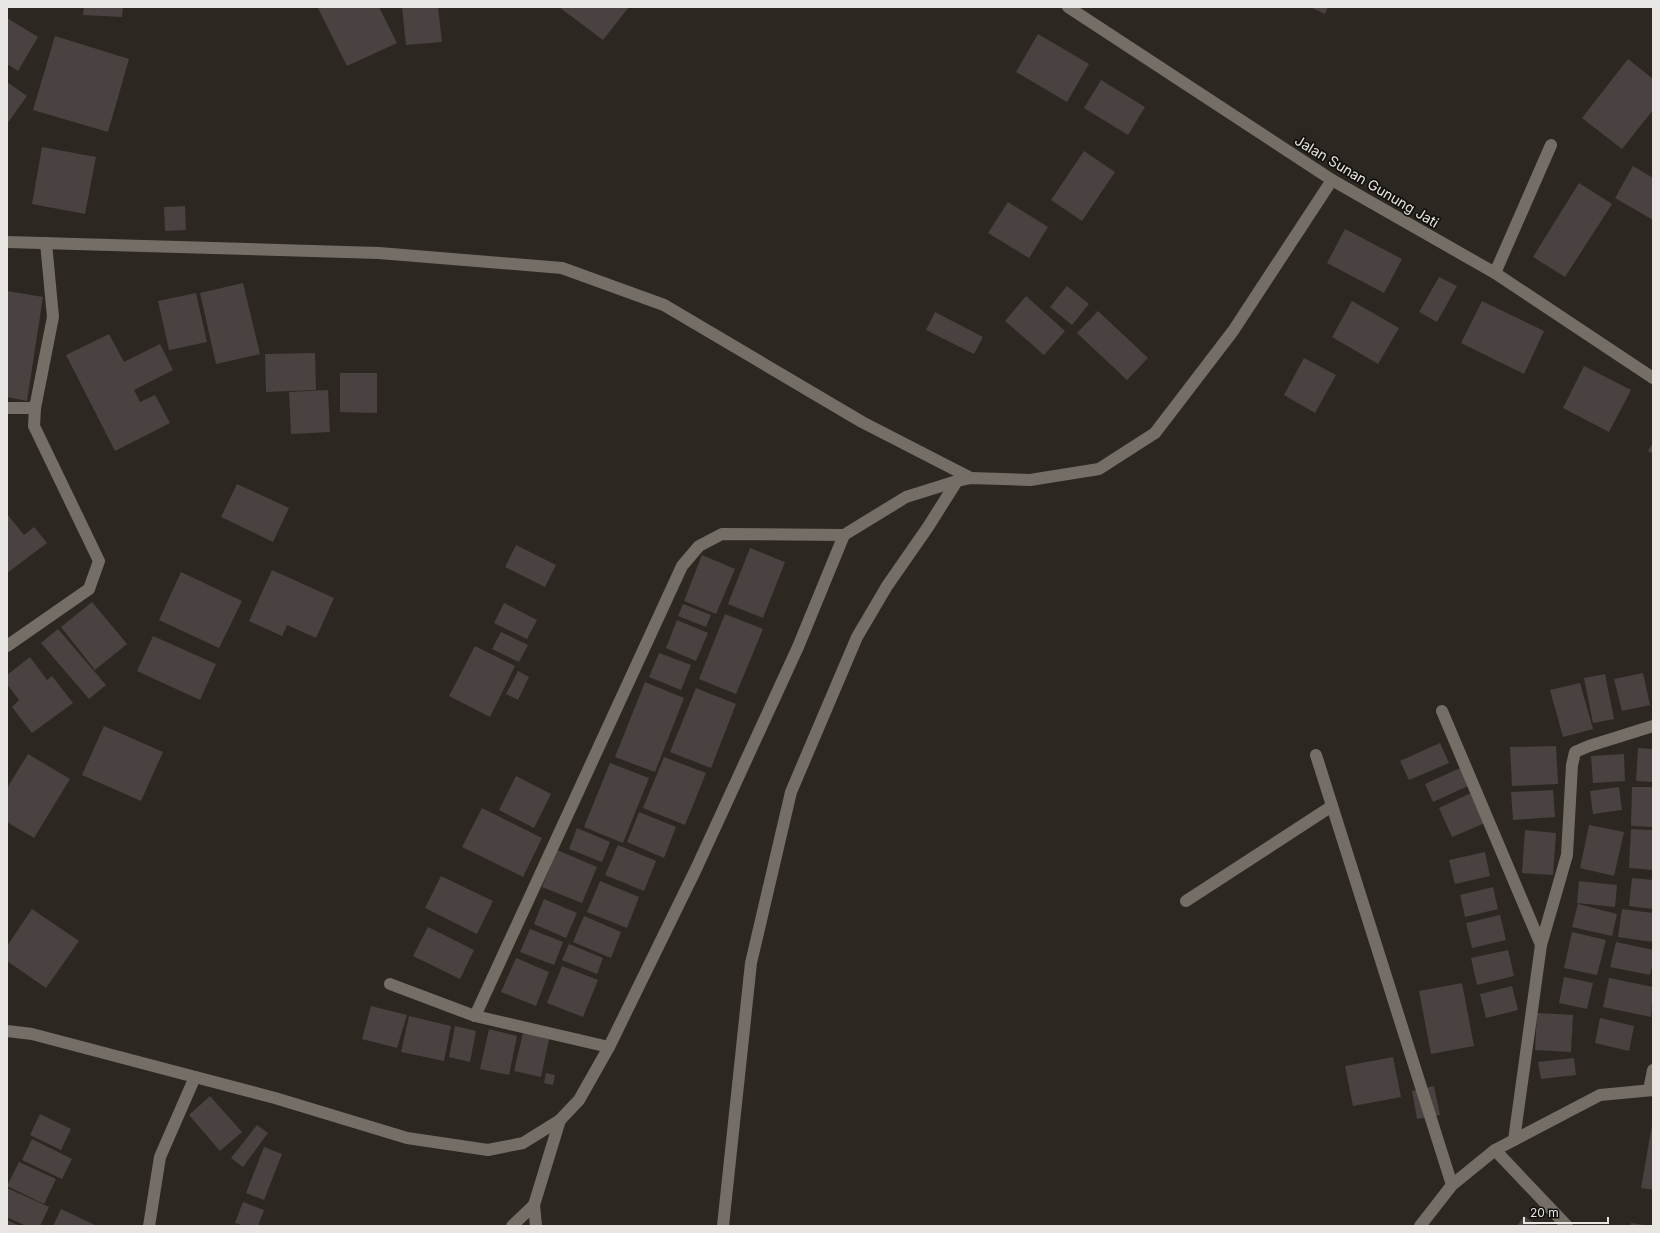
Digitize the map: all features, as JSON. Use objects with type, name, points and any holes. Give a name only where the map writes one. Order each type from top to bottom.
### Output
[{"type":"street","name":"Jalan Sunan Gunung Jati","points":[[1068,7],[1332,180],[1495,273],[1653,378]]},
{"type":"street","points":[[1495,273],[1551,146]]},
{"type":"street","points":[[475,1016],[682,566],[699,546],[722,534],[844,536],[906,497],[957,481],[971,478],[1030,480],[1099,470],[1155,433],[1233,331],[1332,180]]},
{"type":"street","points":[[7,242],[379,253],[562,268],[664,305],[862,422],[971,478]]},
{"type":"street","points":[[7,646],[89,589],[99,561],[34,426],[53,316],[46,243]]},
{"type":"street","points":[[7,408],[36,408]]},
{"type":"street","points":[[723,1226],[751,963],[791,792],[857,637],[887,586],[928,527],[957,481]]},
{"type":"street","points":[[7,1031],[32,1034],[195,1076],[275,1098],[407,1138],[488,1150],[523,1143],[560,1120],[579,1100],[609,1046],[696,869],[795,654],[844,536]]},
{"type":"street","points":[[1442,711],[1541,945]]},
{"type":"street","points":[[1514,1140],[1541,945],[1566,855],[1572,766],[1575,752],[1589,746],[1653,726]]},
{"type":"street","points":[[1316,755],[1452,1185]]},
{"type":"street","points":[[1186,902],[1332,806]]},
{"type":"street","points":[[390,984],[475,1016],[609,1046]]},
{"type":"street","points":[[1427,1224],[1452,1185],[1495,1150],[1600,1094],[1651,1090],[1653,1070]]},
{"type":"street","points":[[149,1226],[160,1158],[195,1076]]},
{"type":"street","points":[[536,1226],[534,1205],[560,1120]]},
{"type":"street","points":[[1495,1150],[1567,1226]]},
{"type":"street","points":[[512,1226],[534,1205]]},
{"type":"building","points":[[84,7],[123,7],[122,17],[83,15]]},
{"type":"building","points":[[379,7],[397,43],[347,66],[318,8]]},
{"type":"building","points":[[402,7],[438,7],[442,42],[406,45]]},
{"type":"building","points":[[559,7],[629,7],[603,40]]},
{"type":"building","points":[[1310,7],[1328,7],[1325,14]]},
{"type":"building","points":[[7,18],[38,37],[18,71],[7,64]]},
{"type":"building","points":[[1038,34],[1089,64],[1067,102],[1016,72]]},
{"type":"building","points":[[55,36],[129,59],[108,132],[33,110]]},
{"type":"building","points":[[1628,59],[1653,79],[1653,110],[1622,149],[1582,118]]},
{"type":"building","points":[[1101,80],[1145,107],[1128,135],[1084,108]]},
{"type":"building","points":[[7,82],[27,96],[7,124]]},
{"type":"building","points":[[42,147],[96,157],[85,214],[32,204]]},
{"type":"building","points":[[1084,151],[1115,172],[1082,221],[1051,200]]},
{"type":"building","points":[[1633,166],[1653,178],[1653,220],[1615,198]]},
{"type":"building","points":[[1579,183],[1612,204],[1565,277],[1533,257]]},
{"type":"building","points":[[1008,202],[1048,227],[1029,258],[988,233]]},
{"type":"building","points":[[185,206],[186,230],[165,231],[164,207]]},
{"type":"building","points":[[1345,229],[1402,259],[1384,293],[1327,263]]},
{"type":"building","points":[[1439,277],[1457,286],[1437,322],[1419,312]]},
{"type":"building","points":[[243,283],[260,354],[216,364],[200,293]]},
{"type":"building","points":[[1067,286],[1089,304],[1072,325],[1050,307]]},
{"type":"building","points":[[7,291],[43,297],[27,401],[7,397]]},
{"type":"building","points":[[196,293],[207,342],[169,350],[158,301]]},
{"type":"building","points":[[1026,296],[1065,331],[1044,355],[1005,321]]},
{"type":"building","points":[[1352,301],[1399,328],[1378,364],[1332,337]]},
{"type":"building","points":[[1482,301],[1544,331],[1524,374],[1461,343]]},
{"type":"building","points":[[1098,311],[1148,358],[1127,380],[1077,333]]},
{"type":"building","points":[[935,312],[983,337],[974,354],[926,330]]},
{"type":"building","points":[[109,334],[124,362],[160,344],[173,370],[134,390],[140,402],[155,395],[170,423],[115,451],[66,355]]},
{"type":"building","points":[[315,353],[316,390],[266,392],[265,354]]},
{"type":"building","points":[[1304,358],[1336,375],[1315,413],[1284,395]]},
{"type":"building","points":[[1584,366],[1631,390],[1609,432],[1563,408]]},
{"type":"building","points":[[340,373],[377,373],[377,413],[340,412]]},
{"type":"building","points":[[328,390],[330,432],[291,434],[289,392]]},
{"type":"building","points":[[1653,443],[1653,454],[1648,451]]},
{"type":"building","points":[[237,484],[289,508],[273,542],[221,517]]},
{"type":"building","points":[[7,514],[24,535],[34,527],[47,543],[7,573]]},
{"type":"building","points":[[516,545],[556,565],[545,587],[505,567]]},
{"type":"building","points":[[750,548],[785,562],[763,618],[728,604]]},
{"type":"building","points":[[702,555],[735,569],[716,614],[684,601]]},
{"type":"building","points":[[272,570],[334,598],[316,638],[287,625],[282,636],[249,621]]},
{"type":"building","points":[[181,572],[242,601],[219,648],[159,620]]},
{"type":"building","points":[[92,602],[127,644],[95,670],[61,627]]},
{"type":"building","points":[[504,603],[537,620],[527,639],[494,623]]},
{"type":"building","points":[[683,604],[711,615],[706,627],[678,616]]},
{"type":"building","points":[[725,614],[763,629],[736,694],[699,679]]},
{"type":"building","points":[[677,620],[708,633],[696,661],[666,648]]},
{"type":"building","points":[[58,629],[106,685],[89,699],[41,643]]},
{"type":"building","points":[[501,632],[528,645],[519,662],[492,649]]},
{"type":"building","points":[[153,636],[216,664],[200,700],[137,671]]},
{"type":"building","points":[[475,646],[515,666],[490,717],[449,696]]},
{"type":"building","points":[[659,653],[691,665],[681,690],[649,677]]},
{"type":"building","points":[[30,657],[47,680],[52,676],[73,703],[32,733],[12,707],[19,700],[7,684],[7,675]]},
{"type":"building","points":[[518,671],[529,677],[518,700],[506,694]]},
{"type":"building","points":[[1643,673],[1650,705],[1622,711],[1614,679]]},
{"type":"building","points":[[1605,674],[1614,719],[1593,723],[1584,678]]},
{"type":"building","points":[[645,682],[684,698],[655,772],[615,757]]},
{"type":"building","points":[[1580,683],[1593,729],[1563,737],[1550,690]]},
{"type":"building","points":[[696,688],[736,704],[711,768],[670,752]]},
{"type":"building","points":[[104,726],[163,752],[141,801],[82,775]]},
{"type":"building","points":[[1440,743],[1449,763],[1409,780],[1400,761]]},
{"type":"building","points":[[1556,746],[1558,784],[1512,786],[1510,747]]},
{"type":"building","points":[[1638,748],[1653,749],[1653,782],[1636,781]]},
{"type":"building","points":[[28,754],[70,779],[34,838],[7,822],[7,788]]},
{"type":"building","points":[[1624,754],[1625,781],[1593,783],[1591,756]]},
{"type":"building","points":[[664,757],[706,773],[685,825],[643,808]]},
{"type":"building","points":[[610,763],[649,778],[623,843],[584,827]]},
{"type":"building","points":[[1460,768],[1468,786],[1433,802],[1425,784]]},
{"type":"building","points":[[516,776],[551,794],[534,828],[499,810]]},
{"type":"building","points":[[1619,787],[1622,810],[1593,814],[1590,791]]},
{"type":"building","points":[[1632,787],[1653,787],[1653,827],[1631,826]]},
{"type":"building","points":[[1553,790],[1555,817],[1513,820],[1511,792]]},
{"type":"building","points":[[1471,793],[1485,823],[1452,837],[1439,808]]},
{"type":"building","points":[[482,808],[542,838],[523,877],[462,847]]},
{"type":"building","points":[[639,812],[676,827],[664,858],[627,842]]},
{"type":"building","points":[[1589,825],[1624,832],[1614,876],[1580,868]]},
{"type":"building","points":[[577,828],[610,842],[602,862],[569,849]]},
{"type":"building","points":[[1631,829],[1653,830],[1653,870],[1629,868]]},
{"type":"building","points":[[1525,830],[1556,833],[1553,875],[1522,873]]},
{"type":"building","points":[[618,845],[656,861],[644,891],[605,875]]},
{"type":"building","points":[[557,850],[597,867],[582,903],[542,887]]},
{"type":"building","points":[[1485,852],[1490,876],[1455,884],[1449,860]]},
{"type":"building","points":[[441,876],[493,901],[477,934],[425,908]]},
{"type":"building","points":[[1632,878],[1653,880],[1653,909],[1629,906]]},
{"type":"building","points":[[600,881],[639,897],[627,928],[587,912]]},
{"type":"building","points":[[1579,881],[1617,885],[1615,907],[1577,903]]},
{"type":"building","points":[[1493,887],[1498,909],[1465,917],[1460,895]]},
{"type":"building","points":[[544,899],[577,913],[566,938],[534,924]]},
{"type":"building","points":[[1578,904],[1617,914],[1612,936],[1572,927]]},
{"type":"building","points":[[32,909],[79,941],[46,988],[7,961],[7,946]]},
{"type":"building","points":[[1622,909],[1653,913],[1653,942],[1618,937]]},
{"type":"building","points":[[1500,915],[1506,940],[1472,948],[1466,923]]},
{"type":"building","points":[[584,916],[621,932],[611,958],[573,942]]},
{"type":"building","points":[[428,927],[474,950],[460,979],[413,956]]},
{"type":"building","points":[[530,929],[563,942],[554,965],[520,952]]},
{"type":"building","points":[[1572,932],[1606,940],[1597,975],[1564,968]]},
{"type":"building","points":[[1616,942],[1653,950],[1653,963],[1650,975],[1610,967]]},
{"type":"building","points":[[569,944],[603,958],[597,974],[562,960]]},
{"type":"building","points":[[1508,950],[1514,976],[1477,985],[1471,958]]},
{"type":"building","points":[[516,958],[549,972],[536,1006],[501,992]]},
{"type":"building","points":[[562,966],[598,980],[583,1017],[547,1003]]},
{"type":"building","points":[[1564,977],[1593,983],[1587,1009],[1559,1003]]},
{"type":"building","points":[[1609,978],[1653,987],[1651,1017],[1603,1007]]},
{"type":"building","points":[[1462,983],[1474,1046],[1431,1054],[1419,991]]},
{"type":"building","points":[[1512,986],[1518,1010],[1486,1018],[1480,994]]},
{"type":"building","points":[[371,1006],[407,1015],[397,1048],[362,1039]]},
{"type":"building","points":[[1537,1013],[1573,1015],[1571,1052],[1535,1050]]},
{"type":"building","points":[[409,1016],[451,1026],[444,1061],[401,1052]]},
{"type":"building","points":[[1600,1018],[1634,1026],[1629,1051],[1595,1043]]},
{"type":"building","points":[[455,1026],[476,1031],[470,1062],[449,1057]]},
{"type":"building","points":[[489,1029],[517,1036],[509,1075],[480,1069]]},
{"type":"building","points":[[523,1033],[549,1039],[541,1077],[514,1071]]},
{"type":"building","points":[[1393,1057],[1401,1097],[1353,1106],[1345,1066]]},
{"type":"building","points":[[1574,1058],[1576,1075],[1541,1079],[1538,1062]]},
{"type":"building","points":[[546,1073],[555,1075],[553,1085],[544,1083]]},
{"type":"building","points":[[1434,1086],[1440,1115],[1417,1119],[1412,1091]]},
{"type":"building","points":[[210,1096],[242,1132],[220,1151],[189,1115]]},
{"type":"building","points":[[40,1114],[71,1129],[61,1150],[30,1135]]},
{"type":"building","points":[[257,1125],[268,1133],[243,1167],[231,1158]]},
{"type":"building","points":[[1653,1125],[1653,1190],[1641,1188]]},
{"type":"building","points":[[32,1139],[72,1159],[62,1179],[22,1160]]},
{"type":"building","points":[[264,1147],[282,1154],[264,1200],[246,1193]]},
{"type":"building","points":[[19,1162],[56,1179],[44,1204],[7,1186]]},
{"type":"building","points":[[7,1188],[49,1207],[40,1226],[26,1226],[7,1217]]},
{"type":"building","points":[[243,1202],[264,1210],[258,1226],[245,1226],[235,1223]]},
{"type":"building","points":[[61,1209],[97,1226],[53,1226]]},
{"type":"building","points":[[1524,1216],[1539,1226],[1517,1226]]},
{"type":"building","points":[[7,1220],[20,1226],[7,1226]]},
{"type":"building","points":[[1631,1223],[1644,1225],[1644,1226],[1631,1226]]}]
